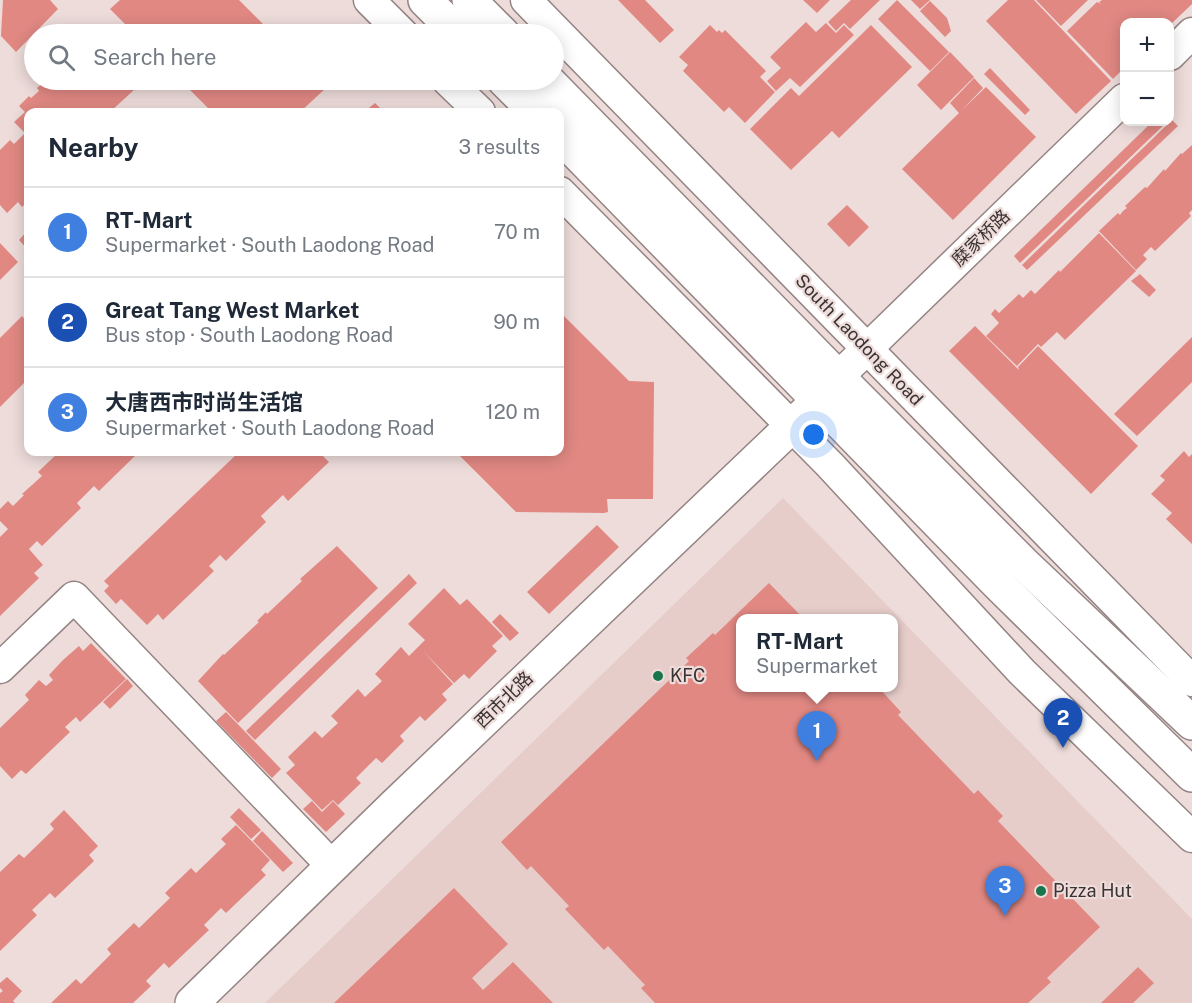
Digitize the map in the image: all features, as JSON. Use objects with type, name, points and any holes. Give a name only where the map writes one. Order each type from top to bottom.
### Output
[{"type":"main road","points":[[425,0],[449,24]]},
{"type":"main road","points":[[470,0],[493,24]]},
{"type":"main road","points":[[514,90],[532,108]]},
{"type":"main road","name":"South Laodong Road","points":[[556,90],[828,389],[998,584],[1192,776]]},
{"type":"main road","name":"South Laodong Road","points":[[564,140],[828,389],[1023,563],[1189,703]]},
{"type":"main road","name":"西市北路","points":[[192,1003],[828,389]]},
{"type":"street","points":[[369,0],[393,24]]},
{"type":"street","name":"South Laodong Road","points":[[526,0],[549,24]]},
{"type":"street","points":[[1174,51],[1192,33]]},
{"type":"street","name":"South Laodong Road","points":[[564,39],[867,349],[1189,703]]},
{"type":"street","points":[[457,90],[476,108]]},
{"type":"street","name":"糜家桥路","points":[[828,389],[1120,104]]},
{"type":"street","points":[[564,196],[791,426],[1022,672],[1192,837]]},
{"type":"street","points":[[0,668],[74,597],[332,866]]},
{"type":"shaded area","points":[[783,498],[896,614],[736,614],[736,692],[898,692],[898,616],[1192,919],[1192,1003],[265,1003]]},
{"type":"building","points":[[3,0],[50,0],[58,9],[43,24],[24,24],[24,44],[16,52],[1,36]]},
{"type":"building","points":[[120,0],[239,0],[263,24],[125,24],[110,9]]},
{"type":"building","points":[[618,0],[645,0],[674,30],[660,43]]},
{"type":"building","points":[[803,0],[830,0],[817,13]]},
{"type":"building","points":[[851,0],[880,0],[850,29],[844,23],[836,31],[828,22]]},
{"type":"building","points":[[897,0],[949,52],[930,71],[878,19]]},
{"type":"building","points":[[911,0],[930,0],[920,9]]},
{"type":"building","points":[[1008,0],[1034,0],[1111,81],[1076,114],[986,21]]},
{"type":"building","points":[[1036,0],[1088,0],[1061,26]]},
{"type":"building","points":[[1102,0],[1192,0],[1192,4],[1174,21],[1174,18],[1120,18],[1120,72],[1113,79],[1067,31],[1097,2],[1101,4],[1099,2]]},
{"type":"building","points":[[930,1],[947,18],[951,31],[945,37],[920,11]]},
{"type":"building","points":[[806,22],[816,32],[826,23],[836,33],[844,25],[854,35],[800,87],[790,78],[776,91],[767,81],[781,68],[770,57]]},
{"type":"building","points":[[710,25],[717,32],[719,30],[722,33],[725,30],[766,71],[760,77],[775,92],[745,123],[729,107],[724,112],[683,71],[688,65],[679,57]]},
{"type":"building","points":[[871,25],[912,67],[839,138],[832,131],[791,170],[750,129],[791,88],[799,96]]},
{"type":"building","points":[[950,52],[974,77],[941,110],[917,85]]},
{"type":"building","points":[[990,68],[1030,110],[1025,115],[984,74]]},
{"type":"building","points":[[974,78],[983,88],[962,110],[986,87],[1036,137],[953,220],[902,169],[959,113],[950,103]]},
{"type":"building","points":[[134,90],[114,108],[24,108],[24,111],[19,106],[29,96],[31,98],[39,91]]},
{"type":"building","points":[[190,90],[324,90],[304,108],[208,108]]},
{"type":"building","points":[[375,103],[380,108],[369,108]]},
{"type":"building","points":[[24,113],[24,132],[14,122]]},
{"type":"building","points":[[1174,122],[1178,126],[1027,270],[1022,265],[1166,126],[1174,126]]},
{"type":"building","points":[[1148,126],[1163,126],[1020,263],[1014,256]]},
{"type":"building","points":[[24,134],[24,205],[22,207],[18,202],[7,213],[0,205],[0,150],[10,140],[14,144]]},
{"type":"building","points":[[1192,145],[1192,210],[1189,213],[1191,216],[1155,251],[1151,247],[1143,255],[1147,259],[1136,270],[1099,231],[1118,213],[1120,215],[1127,208],[1125,206]]},
{"type":"building","points":[[847,205],[869,227],[849,247],[827,224]]},
{"type":"building","points":[[1099,233],[1136,271],[1065,340],[1057,332],[1041,347],[1038,344],[1017,366],[986,336],[999,323],[991,314],[995,309],[999,313],[1019,294],[1023,298],[1031,290],[1035,294]]},
{"type":"building","points":[[24,234],[24,246],[19,240]]},
{"type":"building","points":[[0,243],[18,262],[0,280]]},
{"type":"building","points":[[1140,274],[1156,290],[1149,297],[1131,281]]},
{"type":"building","points":[[22,316],[24,318],[24,383],[0,407],[0,338]]},
{"type":"building","points":[[564,316],[629,381],[654,382],[653,499],[607,499],[608,512],[604,513],[516,512],[460,456],[564,456]]},
{"type":"building","points":[[975,326],[1019,370],[1018,367],[1038,346],[1138,446],[1091,494],[949,351]]},
{"type":"building","points":[[1192,337],[1192,382],[1137,436],[1114,414]]},
{"type":"building","points":[[1184,451],[1189,457],[1192,454],[1192,544],[1166,519],[1172,513],[1151,494],[1165,480],[1160,476]]},
{"type":"building","points":[[55,456],[135,456],[99,491],[94,486],[77,503],[81,508],[42,546],[37,541],[29,549],[43,565],[34,573],[39,578],[0,616],[0,537],[8,529],[0,521],[0,509],[8,501],[13,506],[24,495],[22,494],[42,476],[38,472]]},
{"type":"building","points":[[235,456],[323,456],[329,462],[288,501],[283,495],[261,516],[266,522],[226,561],[220,555],[209,566],[214,571],[163,620],[158,614],[147,625],[121,599],[116,604],[104,591],[109,586],[104,581]]},
{"type":"building","points":[[597,525],[619,547],[549,614],[527,592]]},
{"type":"building","points":[[337,546],[378,588],[238,723],[198,681],[223,654],[259,622],[257,621],[266,612],[267,614],[302,581],[300,579]]},
{"type":"building","points":[[409,574],[417,583],[255,740],[246,731]]},
{"type":"building","points":[[769,583],[799,614],[737,614]]},
{"type":"building","points":[[444,588],[460,605],[467,599],[503,636],[492,646],[497,651],[469,679],[464,674],[454,683],[423,651],[453,684],[442,694],[447,700],[425,721],[420,716],[400,736],[404,741],[382,763],[376,758],[356,778],[361,783],[338,805],[333,800],[322,810],[286,773],[295,765],[288,757],[315,731],[322,738],[338,723],[331,716],[358,689],[365,697],[382,681],[375,674],[401,647],[409,656],[425,640],[408,624]]},
{"type":"building","points":[[500,614],[519,633],[510,641],[492,622]]},
{"type":"building","points":[[736,615],[736,692],[883,692],[901,712],[898,715],[974,794],[978,790],[1003,816],[998,821],[1100,927],[1047,978],[1051,982],[1028,1003],[655,1003],[641,988],[645,985],[608,946],[604,950],[565,909],[569,906],[531,866],[527,870],[501,842],[689,661],[686,658],[713,633],[715,635]]},
{"type":"building","points":[[91,643],[126,679],[80,722],[76,717],[65,727],[70,732],[26,774],[21,770],[12,779],[0,766],[0,728],[29,700],[25,695],[39,680],[46,686],[53,680],[49,675],[63,660],[79,646],[83,651]]},
{"type":"building","points":[[127,679],[133,686],[110,709],[103,702]]},
{"type":"building","points":[[226,712],[281,769],[272,778],[216,721]]},
{"type":"building","points":[[312,801],[322,812],[333,801],[345,814],[326,832],[303,809]]},
{"type":"building","points":[[239,808],[261,830],[251,839],[230,817]]},
{"type":"building","points":[[64,810],[98,846],[89,855],[94,861],[55,898],[50,893],[32,910],[37,915],[0,951],[0,872],[19,854],[24,858],[54,829],[50,824]]},
{"type":"building","points":[[236,825],[270,860],[261,870],[266,875],[226,913],[221,908],[204,925],[209,930],[169,968],[164,963],[146,981],[151,986],[133,1003],[51,1003],[76,979],[81,984],[111,954],[107,949],[134,923],[139,928],[170,898],[165,893],[191,868],[196,873],[226,844],[221,839]]},
{"type":"building","points":[[262,831],[293,863],[283,872],[253,841]]},
{"type":"building","points":[[454,888],[508,944],[472,978],[483,990],[513,962],[553,1003],[334,1003]]},
{"type":"building","points":[[1138,967],[1154,983],[1133,1003],[1101,1003]]},
{"type":"building","points":[[7,977],[22,991],[13,1001],[15,1003],[0,1003],[0,993],[3,991],[0,983]]},
{"type":"place","name":"KFC","points":[[658,676]]},
{"type":"place","name":"Great Tang West Market","points":[[1063,748]]},
{"type":"place","name":"RT-Mart","points":[[817,761]]},
{"type":"place","name":"Pizza Hut","points":[[1041,891]]},
{"type":"place","name":"大唐西市时尚生活馆","points":[[1005,916]]}]
